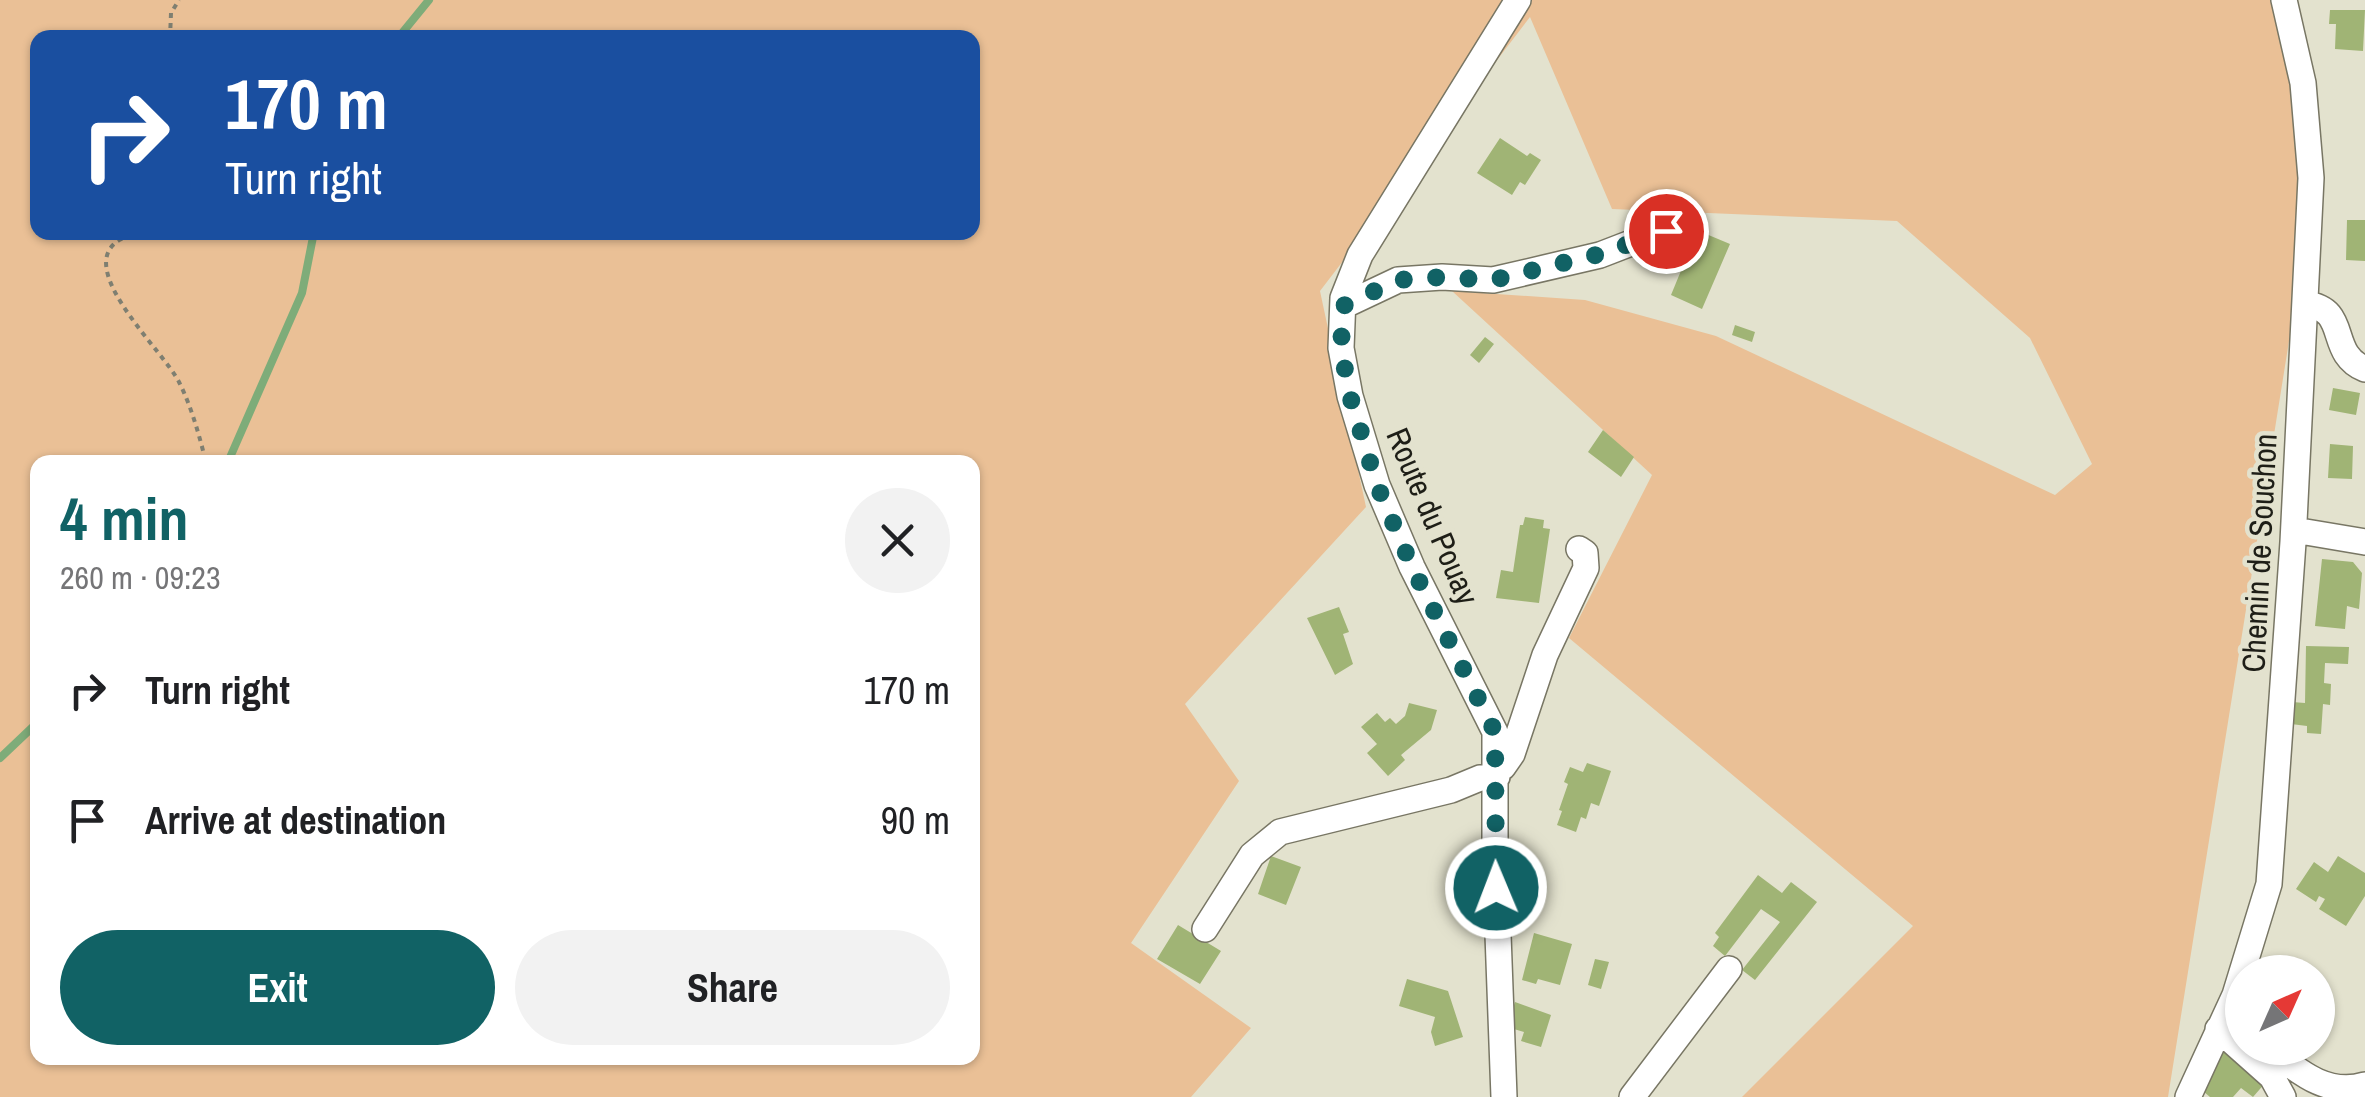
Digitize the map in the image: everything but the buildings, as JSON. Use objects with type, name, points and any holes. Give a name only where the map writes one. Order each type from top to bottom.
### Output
[{"type":"street","name":"Route du Pouay","points":[[1504,1097],[1495,854],[1495,732],[1412,567],[1377,485],[1350,396],[1341,348],[1343,306],[1360,255],[1518,0]]},
{"type":"street","name":"Chemin de Souchon","points":[[2250,955],[2269,884],[2294,530],[2311,178],[2303,83],[2284,0]]},
{"type":"street","points":[[1343,306],[1398,280],[1493,280],[1600,254],[1656,234],[1676,232]]},
{"type":"street","points":[[2304,304],[2327,310],[2334,317],[2346,356],[2365,369]]},
{"type":"street","points":[[2294,530],[2365,542]]},
{"type":"street","points":[[1205,929],[1252,856],[1280,832],[1451,790],[1502,767],[1512,754],[1545,655],[1586,568],[1585,553],[1579,549]]},
{"type":"street","points":[[1632,1097],[1729,968]]},
{"type":"street","name":"Chemin de Souchon","points":[[2188,1097],[2225,1031]]},
{"type":"street","points":[[2262,1065],[2283,1097]]},
{"type":"street","points":[[2293,1065],[2329,1090],[2346,1092],[2365,1085]]},
{"type":"path","points":[[170,30],[171,13],[180,0]]},
{"type":"path","points":[[119,240],[114,242],[106,258],[108,279],[120,302],[178,380],[204,455]]},
{"type":"shaded area","points":[[0,0],[2296,0],[2321,141],[2168,1097],[1742,1097],[1913,926],[1569,638],[1652,475],[1452,291],[1585,300],[1716,336],[2055,495],[2092,464],[2030,338],[1897,221],[1612,209],[1530,17],[1320,291],[1366,507],[1185,704],[1239,781],[1131,943],[1251,1028],[1191,1097],[0,1097]]},
{"type":"waterway","points":[[405,30],[429,0]]},
{"type":"waterway","points":[[231,455],[302,293],[312,240]]},
{"type":"waterway","points":[[0,758],[30,730]]},
{"type":"route","points":[[1496,888],[1495,732],[1412,567],[1377,485],[1350,396],[1341,348],[1343,306],[1398,280],[1493,280],[1600,254],[1666,231]]}]
